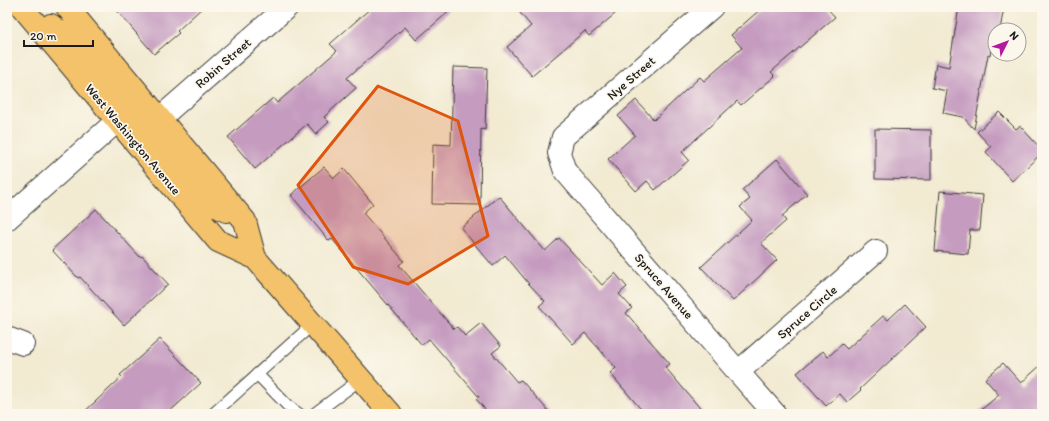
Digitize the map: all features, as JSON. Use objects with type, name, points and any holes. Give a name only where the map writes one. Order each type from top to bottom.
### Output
[{"type":"main road","name":"West Washington Avenue","points":[[22,7],[218,241],[255,258],[391,414]]},
{"type":"main road","points":[[25,7],[67,37],[127,104],[137,111],[160,118]]},
{"type":"main road","name":"West Washington Avenue","points":[[67,7],[245,221],[255,258]]},
{"type":"main road","points":[[117,121],[125,120],[134,122],[145,129],[211,204],[245,221]]},
{"type":"street","name":"Robin Street","points":[[160,118],[287,7]]},
{"type":"street","name":"Nye Street","points":[[559,153],[563,137],[712,7]]},
{"type":"street","points":[[7,218],[117,121]]},
{"type":"street","name":"Spruce Avenue","points":[[559,153],[565,171],[775,414]]},
{"type":"street","name":"Spruce Circle","points":[[738,372],[876,251]]},
{"type":"lane","points":[[213,414],[313,324]]},
{"type":"lane","points":[[257,374],[288,406],[299,414]]},
{"type":"lane","points":[[314,414],[361,379]]},
{"type":"highlighted area","points":[[378,86],[458,121],[488,236],[408,284],[353,267],[298,185]]},
{"type":"building","points":[[114,7],[203,7],[177,31],[179,33],[154,54]]},
{"type":"building","points":[[372,7],[454,7],[416,40],[405,27],[347,78],[356,88],[324,117],[329,122],[316,134],[307,124],[255,169],[228,137],[273,98],[277,103],[337,51],[330,44]]},
{"type":"building","points":[[515,7],[623,7],[589,36],[585,31],[532,76],[507,47],[531,26]]},
{"type":"building","points":[[763,7],[826,7],[835,17],[771,72],[775,76],[741,105],[737,101],[682,152],[689,160],[655,190],[647,181],[636,191],[608,159],[635,135],[618,116],[636,100],[654,120],[700,77],[704,81],[742,48],[731,35]]},
{"type":"building","points":[[959,7],[1004,7],[1001,22],[987,22],[987,60],[974,129],[963,117],[943,113],[947,91],[932,88],[936,64],[949,67]]},
{"type":"building","points":[[453,67],[487,68],[485,130],[481,129],[480,205],[432,204],[433,144],[451,145]]},
{"type":"building","points":[[999,112],[1016,129],[1020,126],[1042,150],[1042,153],[1012,181],[986,152],[991,147],[977,132]]},
{"type":"building","points":[[875,129],[931,130],[931,180],[875,179]]},
{"type":"building","points":[[777,159],[807,194],[782,216],[786,221],[761,243],[777,260],[733,301],[701,267],[752,220],[740,207],[750,199],[742,190]]},
{"type":"building","points":[[324,167],[334,178],[344,169],[373,204],[363,213],[404,261],[399,265],[454,329],[457,327],[465,336],[481,323],[501,346],[492,353],[517,382],[521,380],[551,414],[489,414],[476,399],[479,397],[429,339],[422,345],[332,239],[329,241],[291,195]]},
{"type":"building","points":[[940,191],[983,195],[980,230],[970,230],[968,254],[935,251]]},
{"type":"building","points":[[499,196],[545,251],[559,238],[602,285],[615,273],[627,287],[619,294],[632,308],[626,313],[670,364],[665,367],[705,414],[645,414],[610,373],[616,368],[585,333],[573,344],[539,306],[545,301],[505,255],[493,266],[461,228]]},
{"type":"building","points":[[96,209],[140,257],[142,256],[168,284],[124,325],[80,277],[78,278],[52,250]]},
{"type":"building","points":[[905,304],[926,327],[847,402],[840,394],[826,406],[797,373],[823,351],[828,357],[842,344],[847,349],[883,316],[888,320]]},
{"type":"building","points":[[160,339],[201,383],[167,414],[82,414],[122,377],[120,375]]},
{"type":"building","points":[[1003,363],[1021,383],[1042,364],[1042,414],[976,414],[999,395],[985,379]]}]
